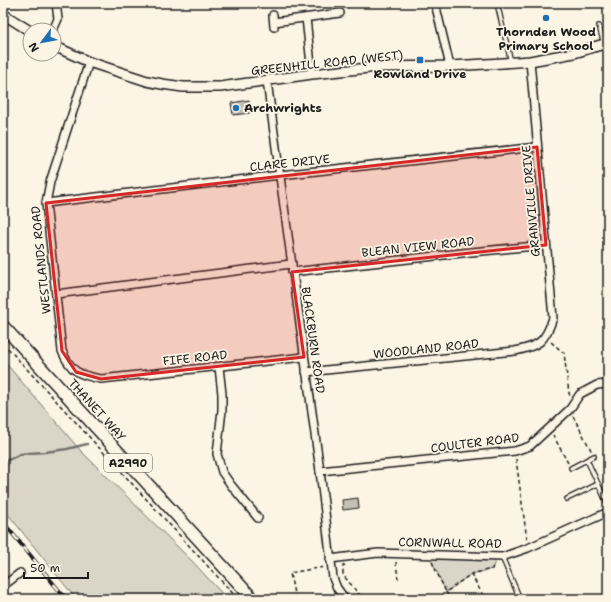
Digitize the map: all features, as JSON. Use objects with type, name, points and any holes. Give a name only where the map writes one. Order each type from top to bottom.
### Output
[{"type":"main road","name":"THANET WAY","points":[[3,326],[253,599]]},
{"type":"street","points":[[56,3],[58,19],[57,22]]},
{"type":"street","points":[[435,3],[450,66]]},
{"type":"street","points":[[273,22],[340,12]]},
{"type":"street","points":[[3,14],[22,26]]},
{"type":"street","points":[[306,18],[312,74]]},
{"type":"street","name":"GREENHILL ROAD (WEST)","points":[[62,50],[89,62],[147,81],[183,87],[220,86],[378,67],[511,63],[574,53],[606,44]]},
{"type":"street","name":"GRANVILLE DRIVE","points":[[530,61],[552,318],[545,337]]},
{"type":"street","name":"WESTLANDS ROAD","points":[[89,62],[50,182],[46,203],[62,351],[67,361],[76,372],[89,377]]},
{"type":"street","name":"BLACKBURN ROAD","points":[[267,81],[333,578],[337,588],[345,599]]},
{"type":"street","name":"CLARE DRIVE","points":[[46,203],[280,175],[537,147]]},
{"type":"street","name":"BLEAN VIEW ROAD","points":[[292,272],[546,245]]},
{"type":"street","points":[[56,294],[291,264]]},
{"type":"street","name":"WOODLAND ROAD","points":[[306,372],[515,351],[530,348],[538,344],[545,337]]},
{"type":"street","name":"FIFE ROAD","points":[[89,377],[101,379],[304,357]]},
{"type":"street","points":[[219,367],[222,410],[217,454],[222,472],[226,479],[258,518]]},
{"type":"street","name":"COULTER ROAD","points":[[320,471],[515,451],[530,446],[570,409],[580,394],[597,385],[608,384]]},
{"type":"street","points":[[253,511],[259,506]]},
{"type":"street","name":"CORNWALL ROAD","points":[[331,562],[378,553],[499,557],[528,548],[608,512]]},
{"type":"street","points":[[3,586],[20,573]]},
{"type":"lane","points":[[497,3],[511,63]]},
{"type":"lane","points":[[599,26],[606,44]]},
{"type":"lane","points":[[571,468],[594,456]]},
{"type":"lane","points":[[587,460],[608,505]]},
{"type":"lane","points":[[567,500],[598,484]]},
{"type":"lane","points":[[499,557],[520,599]]},
{"type":"path","points":[[545,337],[564,353],[569,393],[574,402]]},
{"type":"path","points":[[3,343],[238,599]]},
{"type":"path","points":[[570,409],[594,456]]},
{"type":"path","points":[[550,428],[571,468]]},
{"type":"path","points":[[515,451],[528,548]]},
{"type":"path","points":[[396,553],[398,579]]},
{"type":"path","points":[[429,554],[450,599]]},
{"type":"path","points":[[446,592],[471,574],[492,569],[499,557]]},
{"type":"path","points":[[295,599],[290,573],[331,562]]},
{"type":"path","points":[[351,565],[343,566],[343,575],[363,599]]},
{"type":"path","points":[[471,574],[485,599]]},
{"type":"highlighted area","points":[[537,147],[546,245],[292,272],[304,357],[101,379],[76,372],[62,351],[46,203]]},
{"type":"shaded area","points":[[3,360],[80,450],[193,562],[227,599],[76,599],[3,508]]},
{"type":"shaded area","points":[[429,555],[497,557],[492,569],[471,574],[446,592]]},
{"type":"building","points":[[249,100],[250,113],[233,115],[231,103]]},
{"type":"building","points":[[358,498],[359,508],[343,510],[342,500]]},
{"type":"waterway","points":[[3,462],[21,454],[67,449],[87,444]]},
{"type":"railway","points":[[3,522],[66,599]]},
{"type":"place","name":"Thornden Wood Primary School","points":[[546,18]]},
{"type":"place","name":"Rowland Drive","points":[[420,60]]},
{"type":"place","name":"Archwrights","points":[[236,108]]}]
